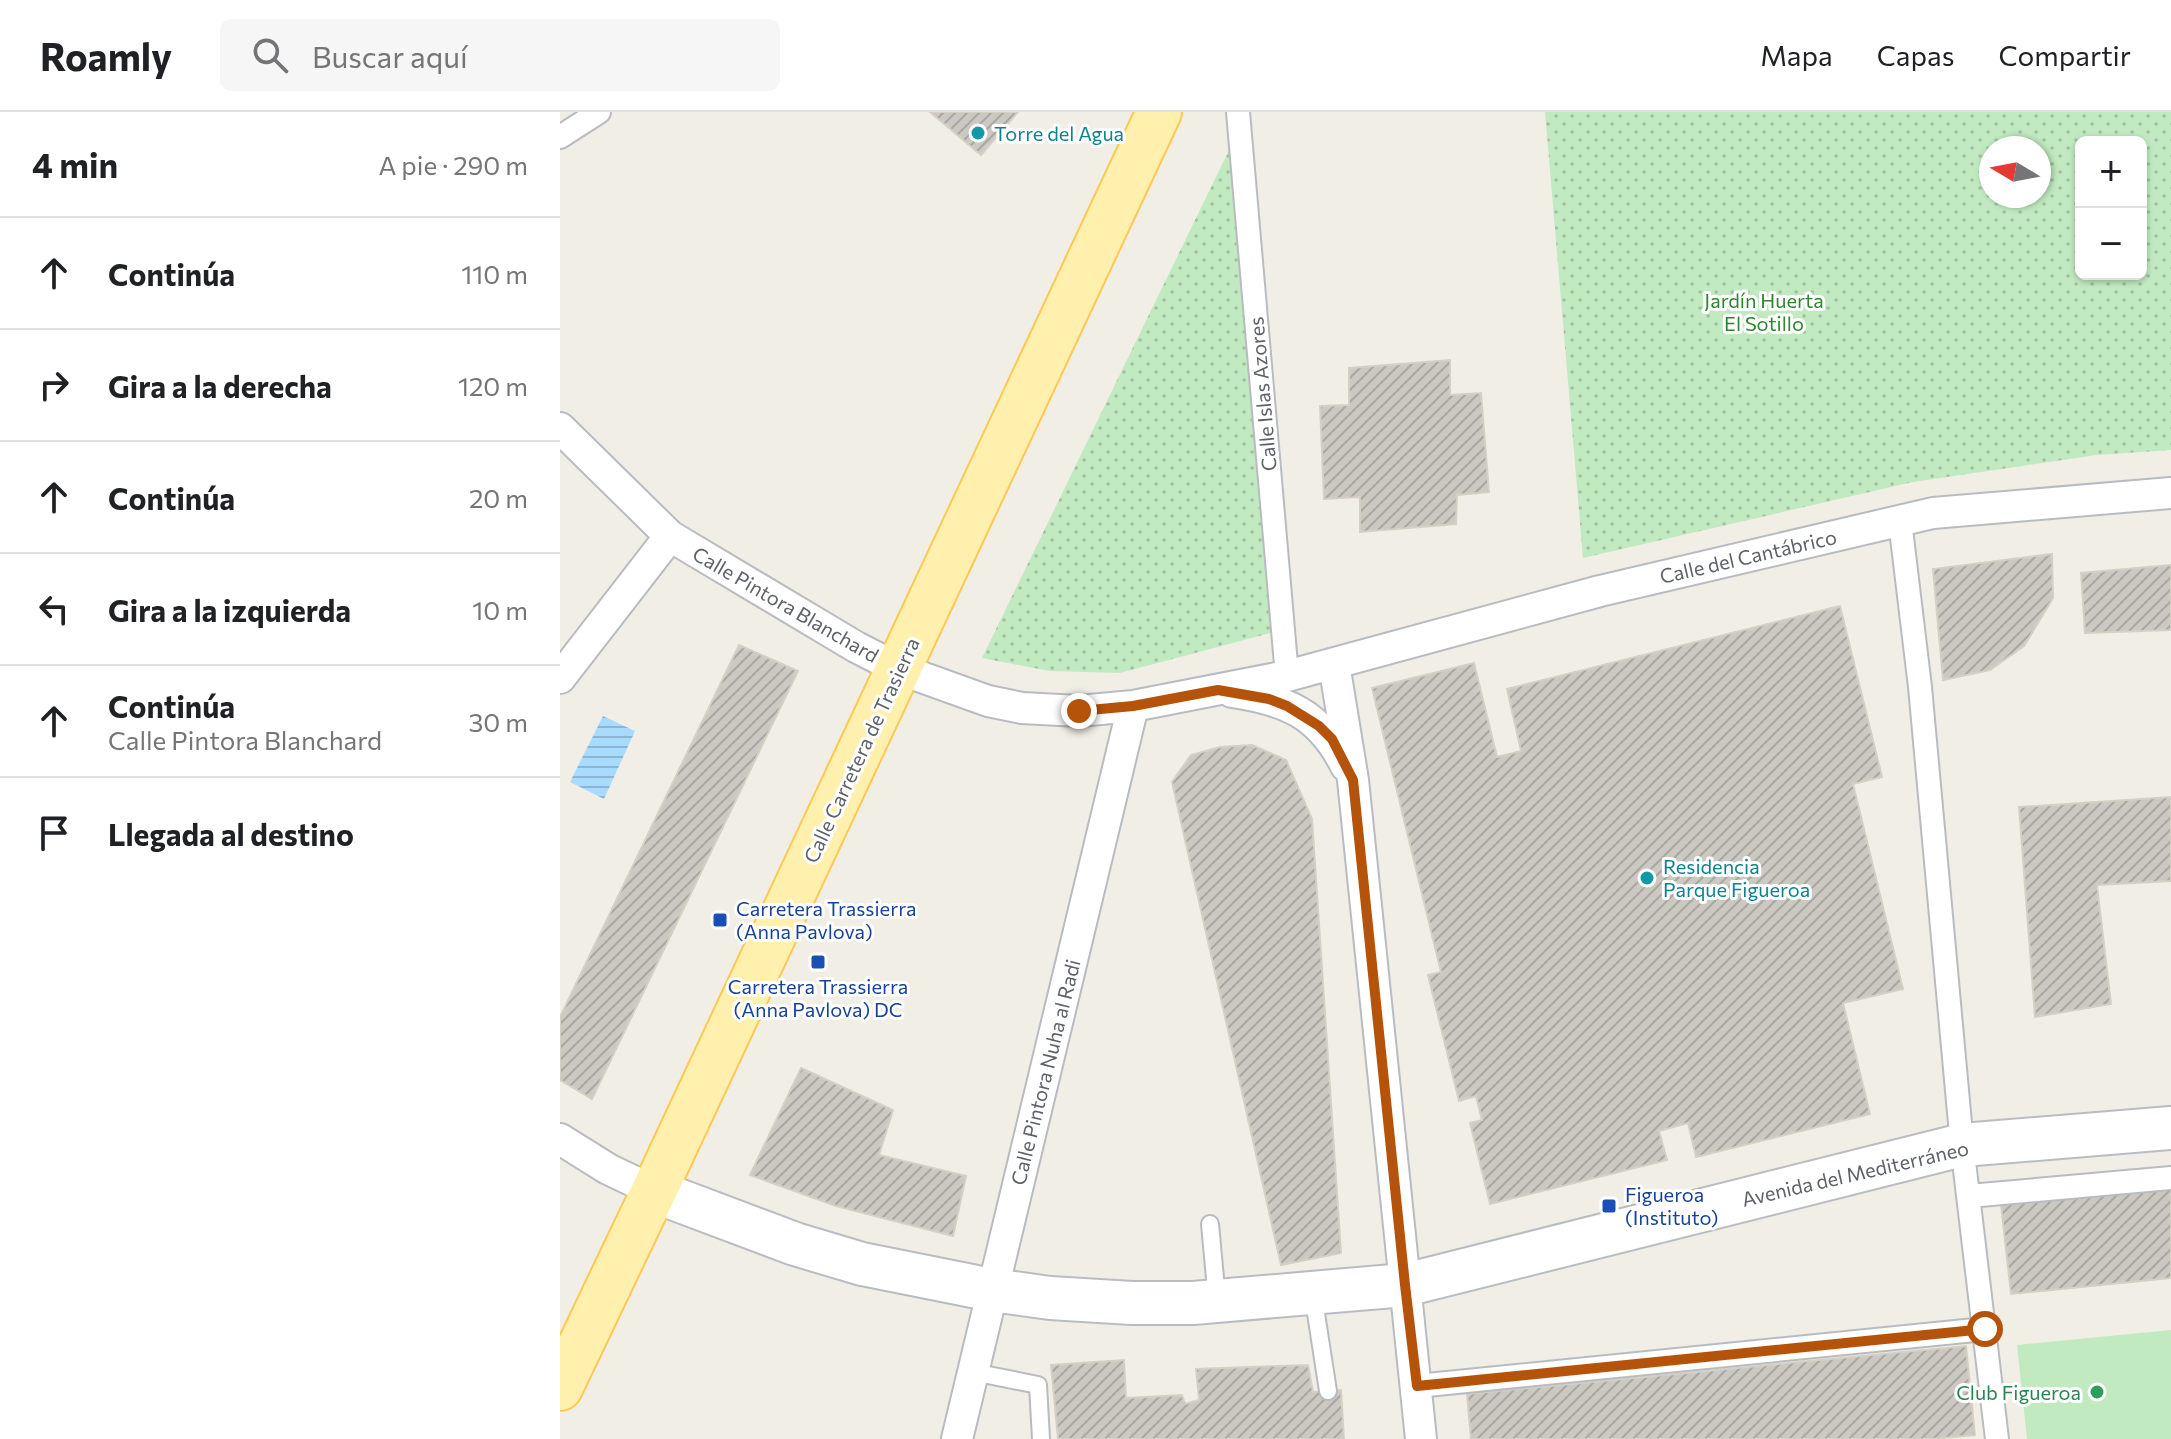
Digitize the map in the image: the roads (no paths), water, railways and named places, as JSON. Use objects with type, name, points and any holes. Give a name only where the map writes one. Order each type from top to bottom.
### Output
[{"type":"main road","name":"Calle Carretera de Trasierra","points":[[560,1388],[1159,112]]},
{"type":"main road","name":"Avenida del Mediterráneo","points":[[654,1191],[795,1244],[862,1264],[992,1290],[1050,1298],[1132,1303],[1217,1301],[1405,1285],[1962,1145],[2171,1128]]},
{"type":"street","points":[[560,137],[599,112]]},
{"type":"street","name":"Calle Islas Azores","points":[[1238,112],[1287,676]]},
{"type":"street","name":"Calle Pintora Blanchard","points":[[560,428],[670,536],[856,647],[899,669],[988,701],[1022,708],[1079,711],[1133,706],[1334,664]]},
{"type":"street","name":"Calle del Cantábrico","points":[[1334,664],[1600,591],[1933,513],[2171,493]]},
{"type":"street","points":[[1900,521],[1920,687],[1962,1145],[1997,1439]]},
{"type":"street","points":[[560,678],[670,536]]},
{"type":"street","points":[[1334,664],[1353,780],[1421,1439]]},
{"type":"street","points":[[1218,690],[1269,699],[1303,714],[1332,739],[1353,780]]},
{"type":"street","name":"Calle Pintora Nuha al Radi","points":[[957,1439],[1133,706]]},
{"type":"street","points":[[560,1139],[608,1169],[654,1191]]},
{"type":"street","points":[[1969,1196],[2171,1178]]},
{"type":"street","points":[[1417,1386],[1985,1329]]},
{"type":"lane","points":[[1210,1224],[1217,1301]]},
{"type":"lane","points":[[1312,1293],[1328,1391]]},
{"type":"lane","points":[[973,1372],[1038,1385],[1041,1439]]},
{"type":"water","points":[[603,716],[635,731],[604,799],[570,782]]},
{"type":"place","name":"Torre del Agua","points":[[978,133]]},
{"type":"place","name":"Residencia Parque Figueroa","points":[[1647,878]]},
{"type":"place","name":"Carretera Trassierra (Anna Pavlova)","points":[[720,920]]},
{"type":"place","name":"Carretera Trassierra (Anna Pavlova) DC","points":[[818,962]]},
{"type":"place","name":"Figueroa (Instituto)","points":[[1609,1206]]},
{"type":"place","name":"Club Figueroa","points":[[2097,1392]]},
{"type":"park label","name":"Jardín Huerta El Sotillo","points":[[1764,312]]}]
